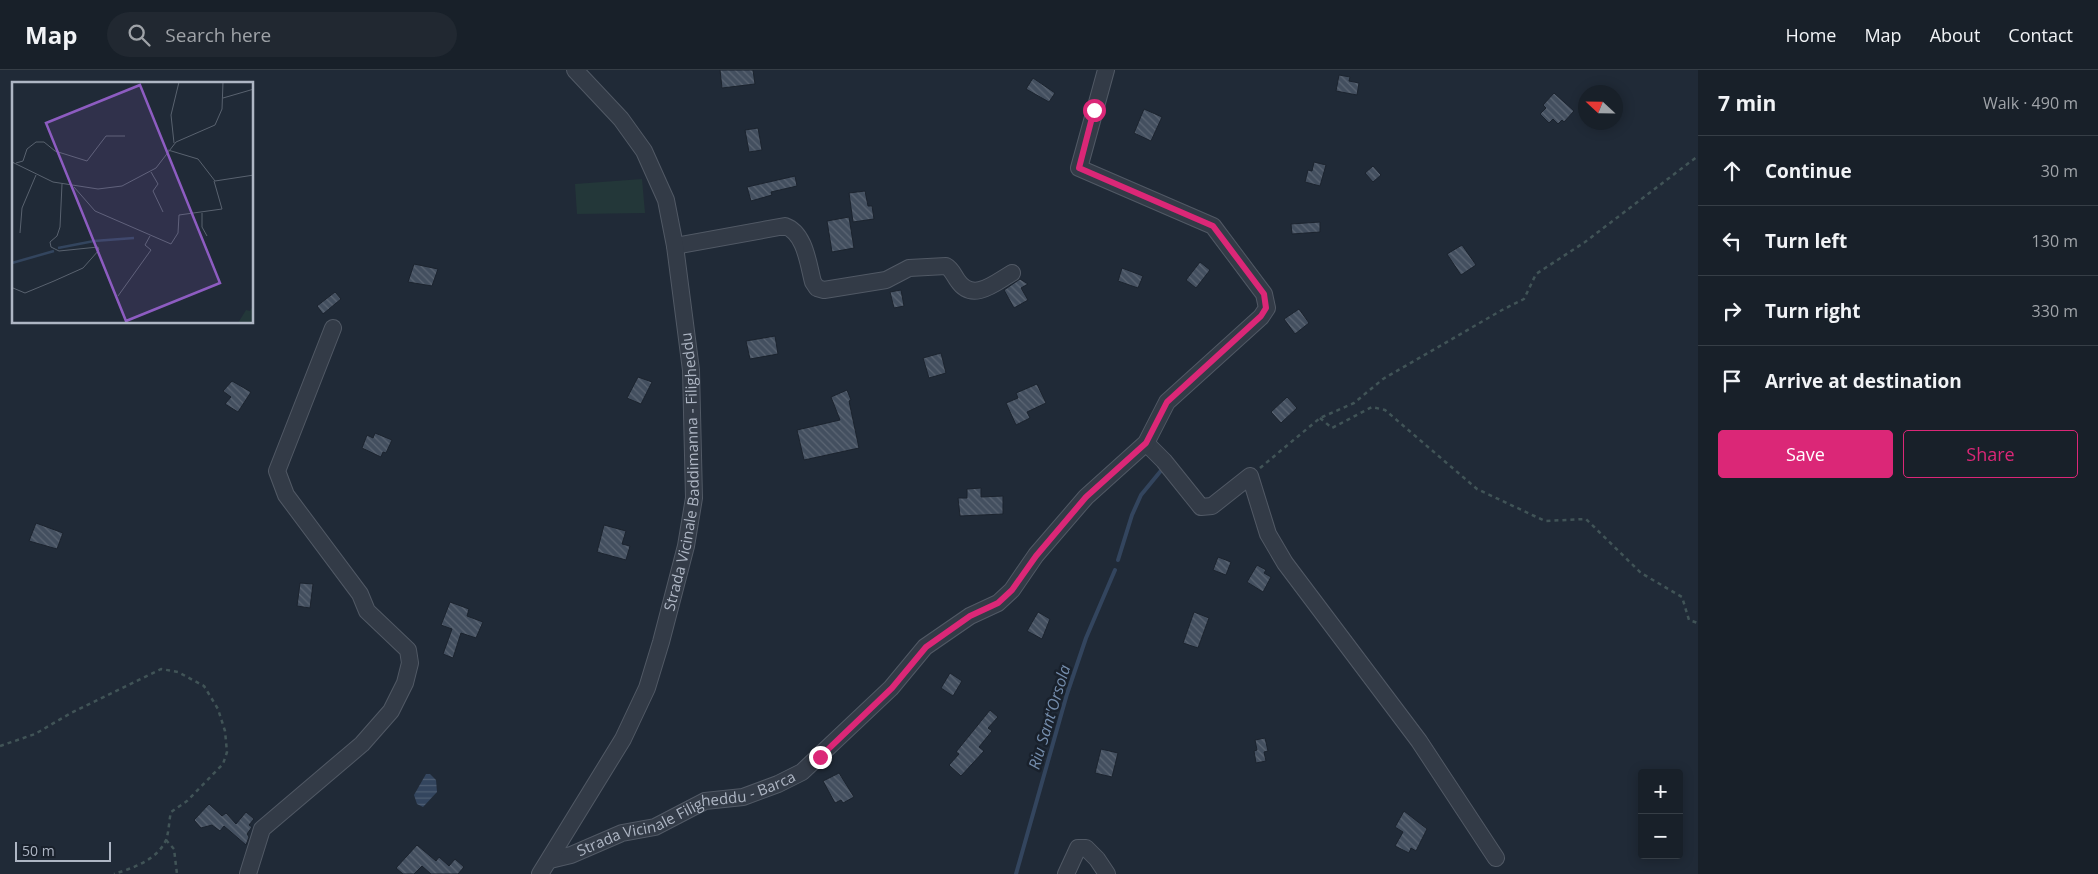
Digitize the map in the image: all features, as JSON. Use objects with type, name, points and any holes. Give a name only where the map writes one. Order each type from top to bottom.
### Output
[{"type":"street","name":"Strada Vicinale Baddimanna - Filigheddu","points":[[540,874],[623,739],[647,688],[662,642],[686,546],[694,498],[691,370],[675,246],[666,200],[644,151],[621,119],[575,70]]},
{"type":"street","name":"Strada Vicinale Filigheddu - Barca","points":[[550,860],[570,855],[622,833],[655,827],[705,801],[743,797],[778,784],[802,772],[892,688],[926,647],[970,616],[998,603],[1012,590],[1036,556],[1086,497],[1146,443],[1167,402],[1261,316],[1266,308],[1267,301],[1264,294],[1213,226],[1079,168],[1106,70]]},
{"type":"street","points":[[675,246],[785,226],[794,229],[800,239],[813,282],[816,288],[824,290],[886,280],[909,268],[946,266],[950,268],[960,284],[967,289],[977,291],[987,289],[1012,273]]},
{"type":"street","points":[[248,874],[262,830],[278,813],[362,744],[391,711],[405,682],[410,663],[408,650],[367,611],[360,594],[286,495],[277,471],[333,328]]},
{"type":"street","points":[[1146,443],[1164,461],[1201,507],[1212,506],[1250,476],[1268,534],[1285,563],[1419,741],[1496,858]]},
{"type":"street","points":[[1066,874],[1078,848],[1086,848],[1097,859],[1107,874]]},
{"type":"path","points":[[1250,476],[1320,418],[1354,403],[1382,379],[1502,310],[1524,300],[1536,274],[1585,242],[1698,156]]},
{"type":"path","points":[[1320,418],[1332,428],[1372,407],[1385,410],[1477,489],[1545,521],[1586,519],[1641,573],[1682,597],[1689,620],[1698,623]]},
{"type":"path","points":[[0,746],[35,734],[71,713],[161,669],[178,672],[204,686],[218,709],[225,731],[227,752],[223,764],[187,801],[171,812],[166,840],[154,856],[137,866],[114,874]]},
{"type":"path","points":[[166,840],[174,849],[177,874]]},
{"type":"green space","points":[[642,179],[645,213],[577,214],[575,184]]},
{"type":"water","points":[[426,774],[430,774],[436,780],[437,792],[423,807],[417,804],[414,795]]},
{"type":"building","points":[[720,70],[753,70],[755,84],[722,88]]},
{"type":"building","points":[[1339,75],[1350,77],[1349,81],[1359,83],[1357,95],[1336,91]]},
{"type":"building","points":[[1033,78],[1055,93],[1049,102],[1026,89]]},
{"type":"building","points":[[1554,93],[1574,111],[1564,122],[1562,120],[1558,124],[1553,119],[1549,123],[1540,114],[1546,108],[1543,105]]},
{"type":"building","points":[[1144,109],[1162,117],[1151,141],[1134,133]]},
{"type":"building","points":[[758,128],[762,150],[749,152],[745,130]]},
{"type":"building","points":[[1314,162],[1326,165],[1320,186],[1305,182],[1308,170],[1312,171]]},
{"type":"building","points":[[1373,166],[1381,175],[1373,182],[1365,173]]},
{"type":"building","points":[[795,176],[797,186],[771,192],[772,195],[751,201],[747,187]]},
{"type":"building","points":[[865,191],[868,206],[872,206],[874,219],[853,222],[849,193]]},
{"type":"building","points":[[849,217],[854,248],[832,252],[827,221]]},
{"type":"building","points":[[1320,222],[1320,232],[1292,234],[1291,224]]},
{"type":"building","points":[[1462,245],[1476,265],[1461,275],[1447,254]]},
{"type":"building","points":[[1200,262],[1210,270],[1196,288],[1186,280]]},
{"type":"building","points":[[414,264],[438,269],[432,286],[408,282]]},
{"type":"building","points":[[1122,268],[1143,276],[1138,288],[1118,281]]},
{"type":"building","points":[[1020,279],[1028,284],[1021,288],[1028,300],[1014,308],[1004,290]]},
{"type":"building","points":[[901,290],[904,306],[894,308],[890,292]]},
{"type":"building","points":[[335,292],[341,299],[323,314],[317,306]]},
{"type":"building","points":[[1299,309],[1309,323],[1295,334],[1284,319]]},
{"type":"building","points":[[775,336],[778,354],[750,359],[746,341]]},
{"type":"building","points":[[941,353],[946,373],[929,378],[923,358]]},
{"type":"building","points":[[638,377],[652,382],[641,404],[627,398]]},
{"type":"building","points":[[232,381],[251,392],[238,412],[225,404],[231,397],[223,391]]},
{"type":"building","points":[[1037,384],[1046,403],[1027,412],[1030,418],[1016,425],[1006,403],[1018,398],[1016,393]]},
{"type":"building","points":[[847,390],[851,400],[849,401],[859,448],[804,460],[797,430],[840,420],[831,397]]},
{"type":"building","points":[[1287,397],[1297,408],[1281,423],[1271,412]]},
{"type":"building","points":[[375,433],[392,440],[386,453],[383,452],[381,457],[362,448],[367,435],[373,438]]},
{"type":"building","points":[[981,488],[981,497],[1003,496],[1003,514],[960,516],[958,498],[967,498],[967,489]]},
{"type":"building","points":[[36,523],[63,533],[57,549],[29,541]]},
{"type":"building","points":[[604,525],[626,531],[622,544],[630,546],[626,560],[597,552]]},
{"type":"building","points":[[1218,557],[1231,562],[1226,575],[1213,570]]},
{"type":"building","points":[[1257,565],[1266,570],[1264,573],[1271,577],[1263,592],[1247,582]]},
{"type":"building","points":[[300,583],[313,584],[310,608],[297,606]]},
{"type":"building","points":[[450,602],[469,609],[467,616],[483,622],[476,638],[461,633],[453,658],[443,654],[452,629],[441,625]]},
{"type":"building","points":[[1038,612],[1050,619],[1042,639],[1027,631]]},
{"type":"building","points":[[1194,612],[1209,618],[1198,648],[1183,643]]},
{"type":"building","points":[[950,673],[962,681],[953,696],[941,688]]},
{"type":"building","points":[[990,710],[998,717],[988,728],[992,731],[979,747],[984,751],[961,776],[949,765],[959,754],[956,752]]},
{"type":"building","points":[[1265,738],[1268,751],[1264,752],[1266,761],[1256,763],[1254,751],[1257,750],[1255,740]]},
{"type":"building","points":[[1101,749],[1118,753],[1112,777],[1095,773]]},
{"type":"building","points":[[839,773],[854,797],[843,803],[841,800],[835,803],[823,781]]},
{"type":"building","points":[[209,804],[222,816],[226,813],[236,824],[246,812],[254,819],[249,825],[252,827],[247,834],[249,837],[246,845],[224,826],[220,831],[212,825],[201,828],[194,820]]},
{"type":"building","points":[[1404,811],[1427,829],[1416,851],[1411,848],[1409,853],[1395,846],[1403,832],[1395,827]]},
{"type":"building","points":[[417,845],[436,861],[439,857],[449,866],[455,859],[464,867],[458,874],[431,874],[422,866],[414,874],[403,874],[396,868]]},
{"type":"waterway","name":"Riu Sant'Orsola","points":[[1118,560],[1132,515],[1141,495],[1164,467]]},
{"type":"waterway","name":"Riu Sant'Orsola","points":[[1016,874],[1067,694],[1086,638],[1115,570]]},
{"type":"route","points":[[820,757],[892,688],[926,647],[970,616],[998,603],[1012,590],[1036,556],[1086,497],[1146,443],[1167,402],[1261,316],[1266,308],[1267,301],[1264,294],[1213,226],[1079,168],[1094,110]]}]
